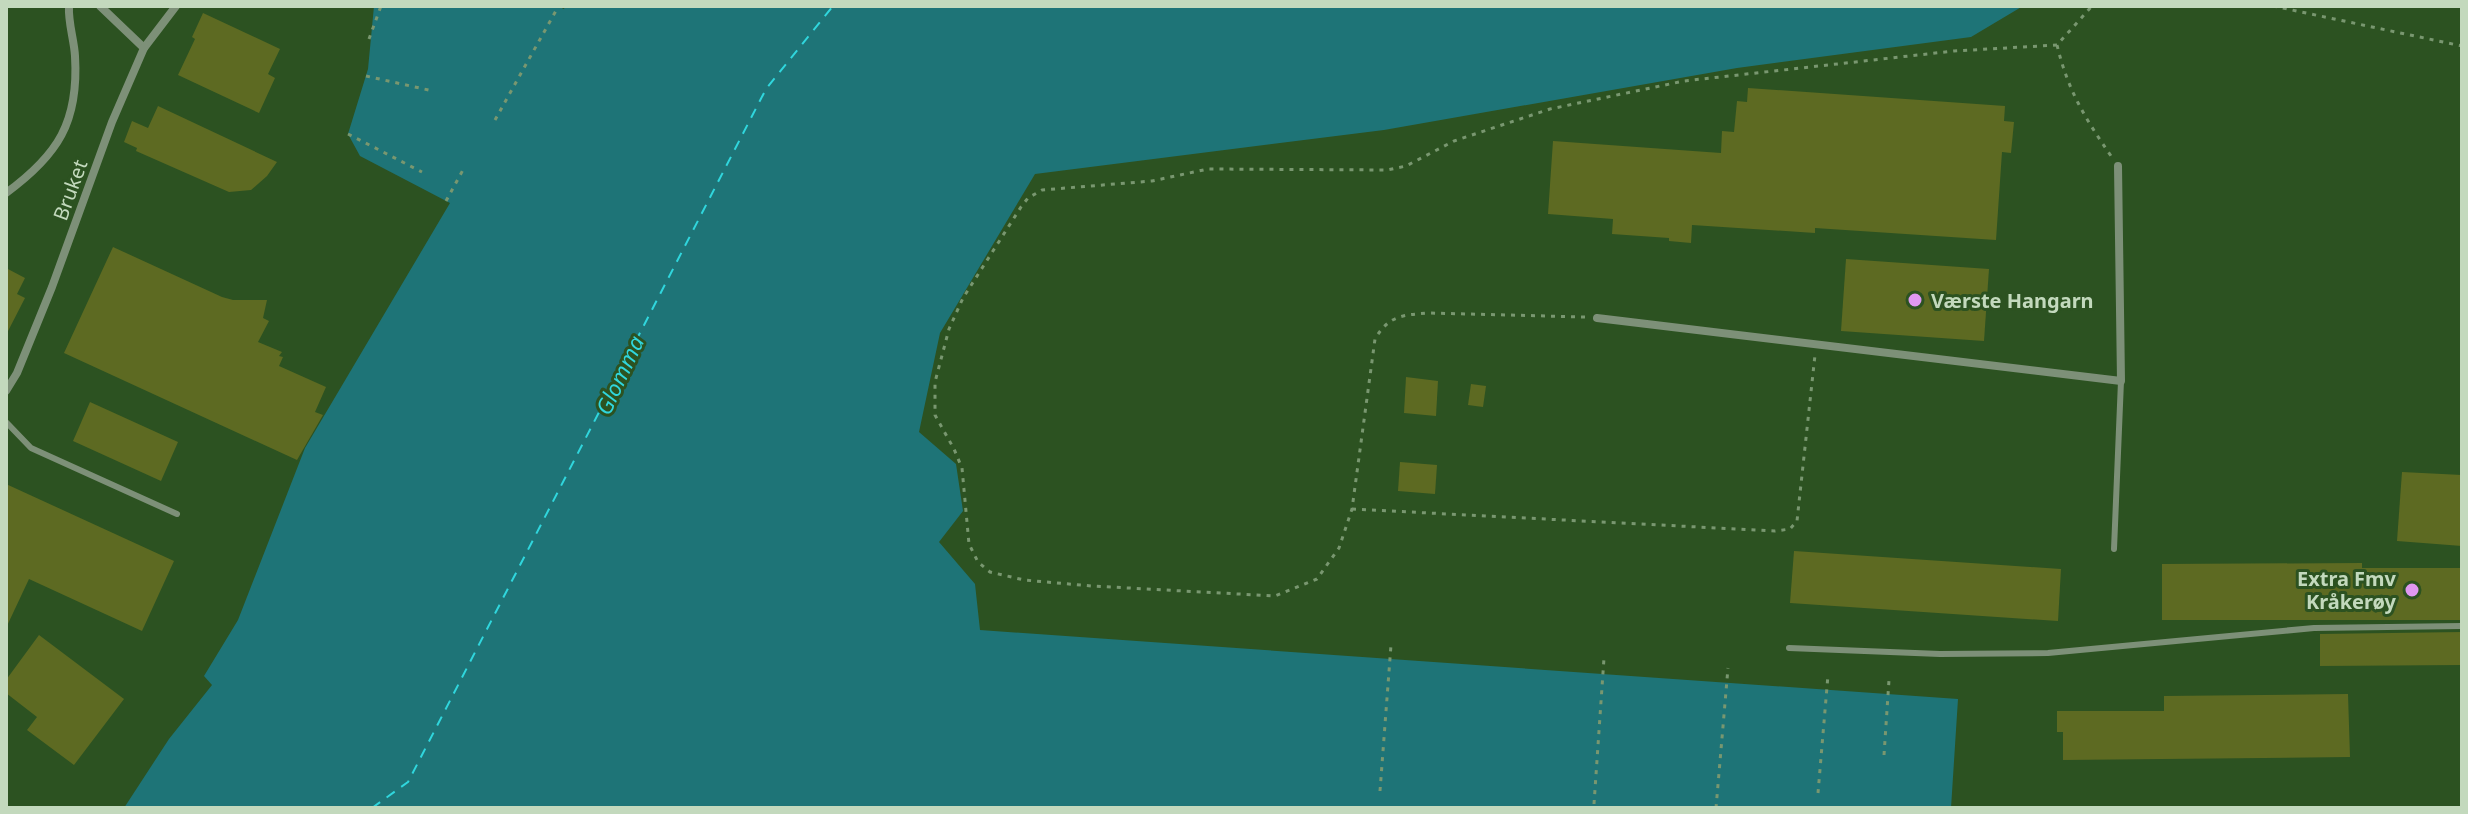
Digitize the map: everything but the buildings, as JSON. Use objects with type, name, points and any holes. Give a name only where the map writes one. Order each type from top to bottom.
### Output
[{"type":"street","points":[[6,193],[49,156],[62,137],[72,110],[75,54],[69,6]]},
{"type":"street","points":[[100,6],[144,48]]},
{"type":"street","name":"Bruket","points":[[6,391],[17,373],[52,287],[112,122],[144,48],[176,6]]},
{"type":"street","points":[[1597,318],[2121,381],[2118,166]]},
{"type":"lane","points":[[2114,549],[2121,381]]},
{"type":"lane","points":[[6,422],[31,448],[177,514]]},
{"type":"lane","points":[[1789,648],[1940,654],[2048,653],[2314,628],[2462,626]]},
{"type":"path","points":[[369,39],[381,6]]},
{"type":"path","points":[[1597,318],[1429,313],[1405,315],[1382,326],[1375,339],[1352,509],[1339,548],[1317,579],[1275,596],[1092,586],[1024,580],[990,572],[973,555],[969,544],[962,468],[935,415],[935,382],[949,329],[963,298],[1021,207],[1035,193],[1050,189],[1152,181],[1208,169],[1387,170],[1406,166],[1454,141],[1550,109],[1684,81],[1954,51],[2057,45],[2092,6]]},
{"type":"path","points":[[2273,6],[2462,46]]},
{"type":"path","points":[[495,120],[558,7]]},
{"type":"path","points":[[2057,45],[2064,77],[2082,113],[2118,166]]},
{"type":"path","points":[[366,76],[433,91]]},
{"type":"path","points":[[348,134],[422,172]]},
{"type":"path","points":[[446,201],[464,168]]},
{"type":"path","points":[[1352,509],[1775,531],[1790,529],[1797,521],[1816,344]]},
{"type":"path","points":[[1380,791],[1391,645]]},
{"type":"path","points":[[1594,804],[1604,658]]},
{"type":"path","points":[[1716,808],[1728,668]]},
{"type":"path","points":[[1818,793],[1828,675]]},
{"type":"path","points":[[1884,755],[1889,680]]},
{"type":"water","name":"Glomma","points":[[374,6],[557,6],[564,9],[565,6],[2023,6],[1971,37],[1737,68],[1384,130],[1035,174],[940,333],[919,432],[956,464],[963,511],[939,542],[975,584],[980,630],[1958,699],[1951,808],[124,808],[169,739],[212,685],[204,676],[238,620],[305,448],[450,203],[360,156],[348,134],[368,69]]},
{"type":"ferry route","points":[[372,808],[408,782],[766,89],[833,6]]},
{"type":"place","name":"Værste Hangarn","points":[[1915,300]]},
{"type":"place","name":"Extra Fmv Kråkerøy","points":[[2412,590]]}]
